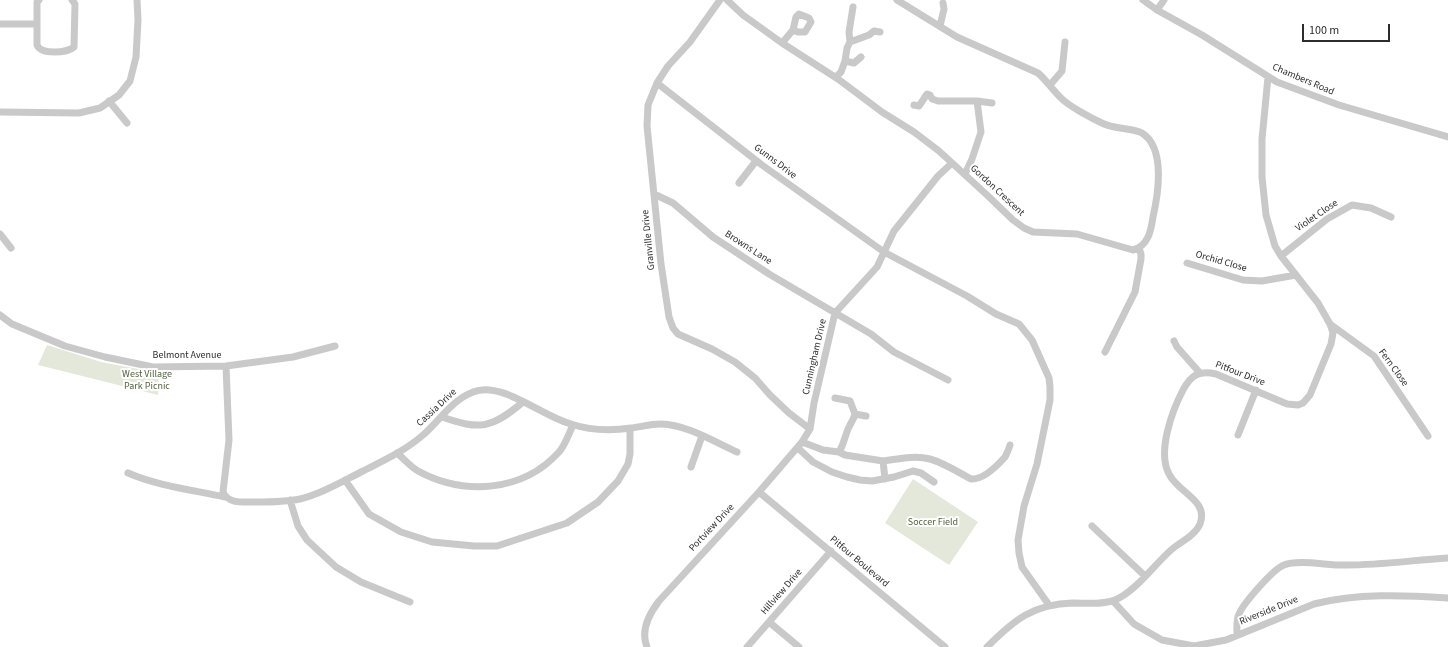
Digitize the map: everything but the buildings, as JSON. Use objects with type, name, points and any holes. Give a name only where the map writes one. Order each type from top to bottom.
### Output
[{"type":"street","points":[[39,0],[37,45],[40,49],[46,51],[68,51],[73,49],[75,45],[75,4],[72,0]]},
{"type":"street","points":[[0,112],[79,113],[100,108],[119,95],[130,81],[136,57],[138,0]]},
{"type":"street","name":"Granville Drive","points":[[720,0],[690,42],[668,66],[657,83],[648,105],[647,126],[661,264],[669,317],[673,328],[678,334],[735,362],[755,378],[789,413],[810,429]]},
{"type":"street","name":"Gordon Crescent","points":[[727,0],[744,15],[782,43],[836,77],[882,112],[914,132],[952,163],[1013,220],[1024,228],[1033,232],[1077,234],[1133,250],[1139,248]]},
{"type":"street","points":[[897,0],[964,40],[1038,73],[1061,99],[1086,114],[1106,125],[1142,133],[1151,142],[1159,174],[1153,221],[1146,242],[1139,248],[1141,254],[1135,292],[1105,352]]},
{"type":"street","name":"Chambers Road","points":[[1142,0],[1202,35],[1277,82],[1339,105],[1448,137]]},
{"type":"street","points":[[1157,10],[1164,0]]},
{"type":"street","points":[[940,26],[944,9],[943,3]]},
{"type":"street","points":[[836,77],[841,72],[850,42],[849,32],[853,7]]},
{"type":"street","points":[[0,24],[37,24]]},
{"type":"street","points":[[782,43],[793,30]]},
{"type":"street","points":[[850,42],[869,35],[874,31],[880,32]]},
{"type":"street","points":[[1050,85],[1062,71],[1065,42]]},
{"type":"street","points":[[845,61],[854,63],[861,57]]},
{"type":"street","name":"Pitfour Drive","points":[[987,647],[1019,618],[1049,605],[1062,603],[1106,603],[1113,601],[1128,592],[1172,549],[1193,533],[1199,526],[1202,518],[1202,510],[1197,502],[1176,485],[1169,474],[1166,466],[1165,451],[1169,424],[1187,382],[1193,376],[1208,372],[1216,374],[1292,405],[1298,405],[1310,395],[1331,344],[1333,333],[1330,324],[1318,303],[1281,256],[1275,246],[1266,215],[1262,177],[1262,139],[1268,77]]},
{"type":"street","name":"Gunns Drive","points":[[657,83],[756,161],[884,252],[967,296],[996,314],[1019,324],[1032,340],[1049,378],[1050,400],[1037,464],[1024,506],[1018,540],[1022,567],[1049,605]]},
{"type":"street","points":[[914,106],[919,106],[927,94],[938,102],[977,101],[992,103]]},
{"type":"street","points":[[109,101],[127,123]]},
{"type":"street","points":[[964,174],[972,159],[981,132],[977,101]]},
{"type":"street","points":[[739,183],[756,161]]},
{"type":"street","name":"Cunningham Drive","points":[[810,429],[835,313],[877,268],[894,231],[938,176],[952,163]]},
{"type":"street","name":"Browns Lane","points":[[654,194],[673,203],[712,237],[729,248],[870,334],[894,352],[948,380]]},
{"type":"street","name":"Violet Close","points":[[1281,256],[1327,219],[1352,205],[1371,208],[1391,217]]},
{"type":"street","points":[[0,234],[11,248]]},
{"type":"street","name":"Orchid Close","points":[[1187,263],[1243,280],[1262,281],[1296,275]]},
{"type":"street","name":"Belmont Avenue","points":[[0,315],[12,324],[65,346],[105,358],[153,366],[226,366],[293,357],[335,346]]},
{"type":"street","name":"Fern Close","points":[[1330,324],[1374,356],[1428,436]]},
{"type":"street","points":[[1174,341],[1177,347],[1200,373]]},
{"type":"street","points":[[225,496],[223,492],[229,440],[226,366]]},
{"type":"street","name":"Cassia Drive","points":[[128,473],[138,477],[225,496],[229,500],[242,502],[274,502],[300,499],[322,491],[398,453],[423,436],[460,399],[473,392],[484,389],[494,390],[511,396],[557,420],[573,425],[610,430],[661,424],[677,426],[737,452]]},
{"type":"street","points":[[1238,435],[1256,390]]},
{"type":"street","points":[[836,398],[850,401],[855,414],[844,444],[839,452]]},
{"type":"street","points":[[442,417],[464,424],[480,426],[494,423],[511,413],[523,402]]},
{"type":"street","points":[[855,414],[866,416]]},
{"type":"street","points":[[398,453],[417,470],[437,480],[465,487],[491,487],[516,480],[540,468],[560,451],[573,425]]},
{"type":"street","points":[[345,480],[369,514],[401,532],[432,542],[474,546],[497,546],[567,523],[598,502],[618,481],[628,464],[630,454],[630,428]]},
{"type":"street","name":"Portview Drive","points":[[647,647],[645,632],[647,620],[651,611],[759,492],[800,445],[810,429]]},
{"type":"street","points":[[691,467],[702,436]]},
{"type":"street","points":[[800,445],[883,462],[916,458],[930,459],[943,464],[970,479],[980,478],[996,465],[1006,456],[1010,445]]},
{"type":"street","points":[[800,445],[813,462],[842,476],[860,480],[885,479],[913,471],[921,473],[934,482]]},
{"type":"street","points":[[883,462],[885,479]]},
{"type":"street","name":"Pitfour Boulevard","points":[[759,492],[945,647]]},
{"type":"street","points":[[290,500],[298,526],[307,540],[336,567],[361,582],[410,602]]},
{"type":"street","points":[[1092,526],[1144,576]]},
{"type":"street","name":"Hillview Drive","points":[[747,647],[831,551]]},
{"type":"street","points":[[1237,635],[1236,624],[1239,614],[1245,604],[1275,569],[1284,564],[1294,562],[1346,566],[1448,558]]},
{"type":"street","name":"Riverside Drive","points":[[1113,601],[1134,624],[1162,640],[1194,646],[1226,640],[1314,604],[1329,600],[1360,597],[1409,596],[1448,598]]},
{"type":"street","points":[[769,622],[799,647]]},
{"type":"green space","name":"West Village Park Picnic","points":[[47,345],[101,362],[138,369],[159,371],[158,395],[38,365]]},
{"type":"green space","name":"Soccer Field","points":[[913,479],[978,522],[949,565],[885,523]]}]
